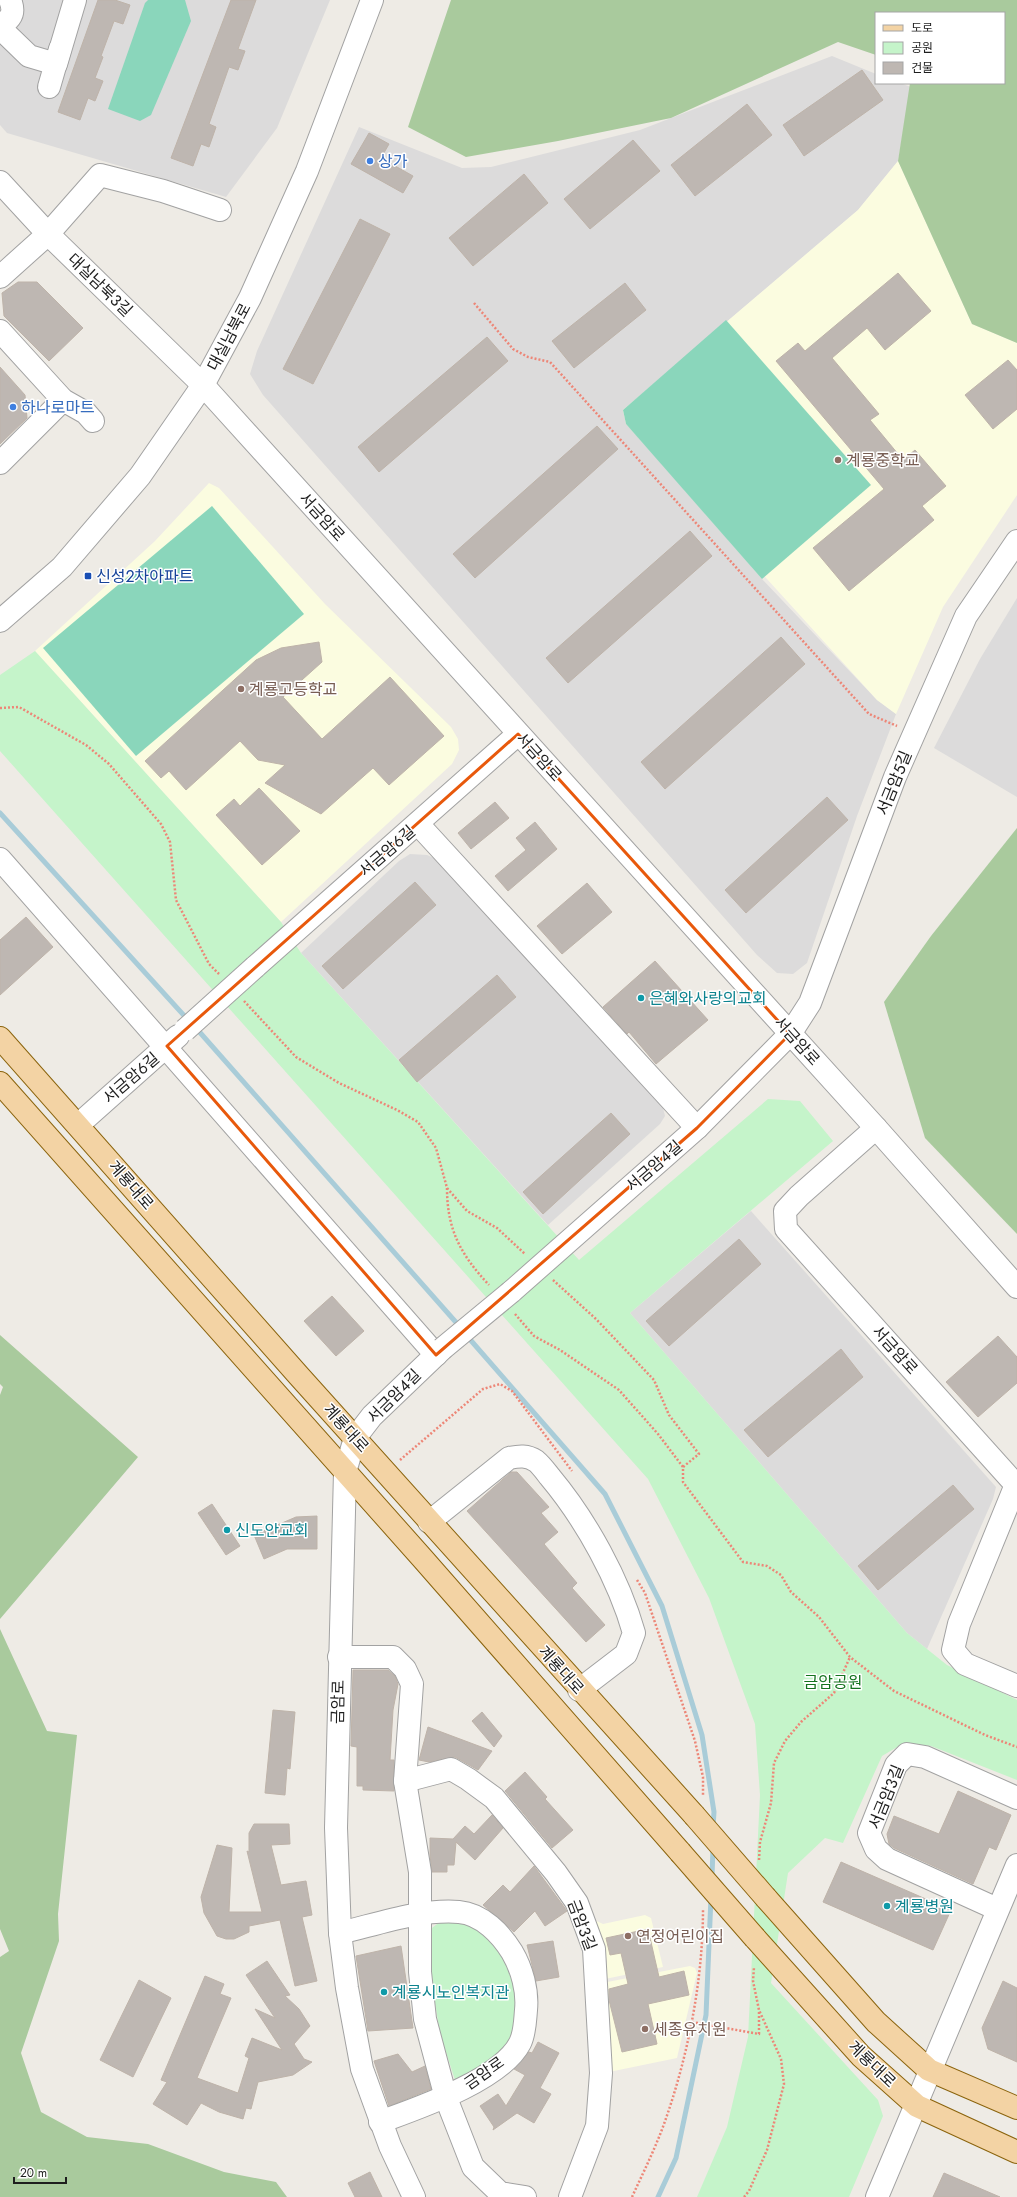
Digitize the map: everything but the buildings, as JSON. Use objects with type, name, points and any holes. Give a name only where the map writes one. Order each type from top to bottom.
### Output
[{"type":"main road","name":"계룡대로","points":[[0,1038],[579,1690],[694,1815],[876,2022],[929,2070],[1017,2108]]},
{"type":"main road","name":"계룡대로","points":[[0,1084],[861,2056],[917,2106],[1017,2152]]},
{"type":"street","points":[[0,25],[9,20],[12,16],[13,8],[10,0]]},
{"type":"street","points":[[0,28],[29,56],[56,64],[75,0]]},
{"type":"street","points":[[49,87],[75,0]]},
{"type":"street","name":"대실남북로","points":[[0,621],[67,561],[140,476],[203,385],[250,298],[307,171],[372,0]]},
{"type":"street","points":[[0,277],[48,234],[100,176],[163,191],[220,210]]},
{"type":"street","name":"대실남북3길","points":[[0,182],[48,234],[203,385]]},
{"type":"street","points":[[0,330],[63,400],[86,413],[93,421]]},
{"type":"street","name":"서금암로","points":[[203,385],[876,1128],[1017,1287]]},
{"type":"street","points":[[0,463],[63,400]]},
{"type":"street","name":"서금암5길","points":[[790,1034],[810,1003],[895,777],[966,616],[1017,541]]},
{"type":"street","name":"서금암6길","points":[[78,1125],[518,734]]},
{"type":"street","points":[[418,824],[697,1128]]},
{"type":"street","points":[[0,859],[439,1352]]},
{"type":"street","name":"서금암4길","points":[[345,1472],[355,1438],[372,1416],[502,1290],[539,1267],[697,1128],[790,1034]]},
{"type":"street","name":"서금암로","points":[[876,1128],[799,1196],[785,1211],[786,1229],[1016,1484]]},
{"type":"street","points":[[429,1522],[509,1458],[522,1456],[536,1461],[562,1492],[599,1551],[628,1612],[634,1633],[626,1654],[579,1690]]},
{"type":"street","name":"금암로","points":[[345,1472],[339,1657],[336,1828],[340,1933],[352,2022],[362,2069],[380,2122],[406,2185],[414,2197]]},
{"type":"street","points":[[1016,1484],[959,1624],[952,1650],[965,1664],[1017,1686]]},
{"type":"street","points":[[339,1657],[393,1657],[405,1668],[412,1684],[405,1781],[420,1872],[420,1972],[425,2019],[446,2098],[473,2167],[500,2193],[525,2197]]},
{"type":"street","name":"서금암3길","points":[[997,1909],[888,1859],[876,1849],[869,1833],[896,1765],[907,1754],[925,1757],[1017,1798]]},
{"type":"street","name":"금암3길","points":[[405,1781],[451,1769],[468,1779],[494,1798],[556,1873],[577,1903],[594,1949],[601,2073],[597,2126],[570,2197]]},
{"type":"street","points":[[877,2197],[917,2106],[929,2070],[1017,1865]]},
{"type":"street","name":"금암로","points":[[340,1933],[419,1914],[460,1912],[483,1920],[503,1938],[516,1958],[523,1977],[527,2002],[525,2028],[520,2043],[501,2065],[446,2098],[380,2122]]},
{"type":"path","points":[[474,303],[513,349],[528,358],[550,362],[869,714],[914,734]]},
{"type":"path","points":[[0,708],[19,707],[86,745],[109,764],[161,824],[170,842],[176,900],[209,964],[220,976]]},
{"type":"path","points":[[242,999],[296,1057],[339,1083],[397,1110],[418,1122],[436,1148],[447,1188],[447,1210],[454,1236],[472,1266],[502,1290]]},
{"type":"path","points":[[447,1188],[467,1211],[497,1228],[596,1319],[654,1380],[669,1415],[698,1454],[683,1467]]},
{"type":"path","points":[[513,1313],[534,1336],[560,1350],[619,1390],[658,1434],[683,1467],[683,1482],[743,1562],[767,1566],[781,1575],[791,1592],[819,1617],[850,1657],[894,1691],[985,1735],[1017,1747]]},
{"type":"path","points":[[759,1865],[760,1842],[771,1803],[774,1762],[785,1741],[801,1722],[834,1693],[850,1657]]},
{"type":"path","points":[[692,2022],[759,2034],[759,2010],[753,1981],[754,1966]]},
{"type":"path","points":[[744,2197],[749,2191],[767,2150],[784,2084],[781,2059],[759,2010]]},
{"type":"highlighted area","points":[[518,734],[790,1034],[697,1128],[436,1355],[167,1046]]},
{"type":"shaded area","points":[[0,0],[330,0],[277,128],[226,197],[7,133],[0,125]]},
{"type":"shaded area","points":[[832,56],[875,74],[875,84],[903,84],[911,87],[898,161],[858,210],[623,410],[627,424],[762,579],[877,700],[896,714],[857,816],[807,963],[793,974],[777,973],[757,955],[263,395],[250,374],[257,351],[359,127],[462,168],[491,167],[640,130]]},
{"type":"shaded area","name":"계룡중학교","points":[[898,161],[972,324],[1017,343],[1017,495],[943,607],[896,714],[877,700],[626,424],[623,410],[858,210]]},
{"type":"shaded area","name":"계룡고등학교","points":[[209,483],[219,488],[325,604],[451,727],[458,739],[459,750],[452,764],[281,922],[35,651],[155,541]]},
{"type":"shaded area","points":[[1017,598],[1017,797],[934,748],[980,659]]},
{"type":"shaded area","points":[[410,854],[427,855],[445,863],[663,1108],[665,1116],[660,1124],[548,1225],[301,953],[399,861]]},
{"type":"shaded area","points":[[751,1211],[996,1487],[993,1499],[927,1649],[907,1633],[630,1313]]},
{"type":"shaded area","name":"연정어린이집","points":[[645,1915],[651,1918],[663,1967],[605,1979],[607,1962],[604,1949],[592,1919],[603,1924]]},
{"type":"shaded area","name":"세종유치원","points":[[690,1966],[695,1968],[697,1973],[677,2058],[609,2072],[602,1983]]},
{"type":"green space","points":[[148,0],[185,0],[191,21],[151,115],[140,121],[108,109],[145,3]]},
{"type":"green space","points":[[451,0],[1017,0],[1017,343],[972,324],[898,161],[910,84],[1005,84],[1005,12],[875,12],[875,55],[838,42],[671,118],[558,141],[466,157],[408,127]]},
{"type":"green space","points":[[726,320],[871,485],[762,579],[626,424],[623,410]]},
{"type":"green space","points":[[212,506],[304,614],[136,756],[43,648]]},
{"type":"green space","name":"금암공원","points":[[35,651],[281,922],[301,953],[579,1260],[768,1099],[800,1101],[833,1141],[630,1313],[907,1633],[947,1665],[1017,1700],[1017,1780],[931,1746],[904,1743],[882,1756],[843,1843],[825,1838],[788,1873],[771,1983],[878,2100],[883,2116],[849,2197],[697,2197],[727,2127],[748,2037],[760,1795],[755,1724],[709,1598],[648,1479],[0,751],[0,675]]},
{"type":"green space","points":[[1017,828],[1017,1234],[925,1138],[884,1002],[931,936]]},
{"type":"green space","points":[[0,1335],[138,1457],[0,1619],[0,1395],[3,1387],[0,1384]]},
{"type":"green space","points":[[0,1629],[47,1731],[77,1735],[58,1914],[59,1941],[21,2053],[41,2112],[87,2137],[148,2144],[224,2172],[276,2182],[287,2197],[0,2197],[0,1957],[9,1951],[0,1929]]},
{"type":"green space","points":[[445,1918],[484,1928],[511,1968],[519,2016],[511,2040],[498,2058],[457,2086],[440,2034],[424,1934]]},
{"type":"waterway","points":[[0,813],[189,1021]]},
{"type":"waterway","points":[[196,1028],[461,1328]]},
{"type":"waterway","points":[[467,1336],[605,1494],[662,1606],[702,1735],[714,1812],[713,1827]]},
{"type":"waterway","points":[[712,1877],[713,1847]]},
{"type":"waterway","points":[[658,2197],[676,2158],[706,2015],[711,1897]]},
{"type":"place","name":"상가","points":[[370,161]]},
{"type":"place","name":"하나로마트","points":[[13,407]]},
{"type":"place","name":"계룡중학교","points":[[838,460]]},
{"type":"place","name":"신성2차아파트","points":[[88,576]]},
{"type":"place","name":"계룡고등학교","points":[[241,689]]},
{"type":"place","name":"은혜와사랑의교회","points":[[641,998]]},
{"type":"place","name":"신도안교회","points":[[227,1530]]},
{"type":"place","name":"계룡병원","points":[[887,1906]]},
{"type":"place","name":"연정어린이집","points":[[628,1936]]},
{"type":"place","name":"계룡시노인복지관","points":[[384,1992]]},
{"type":"place","name":"세종유치원","points":[[645,2029]]}]
